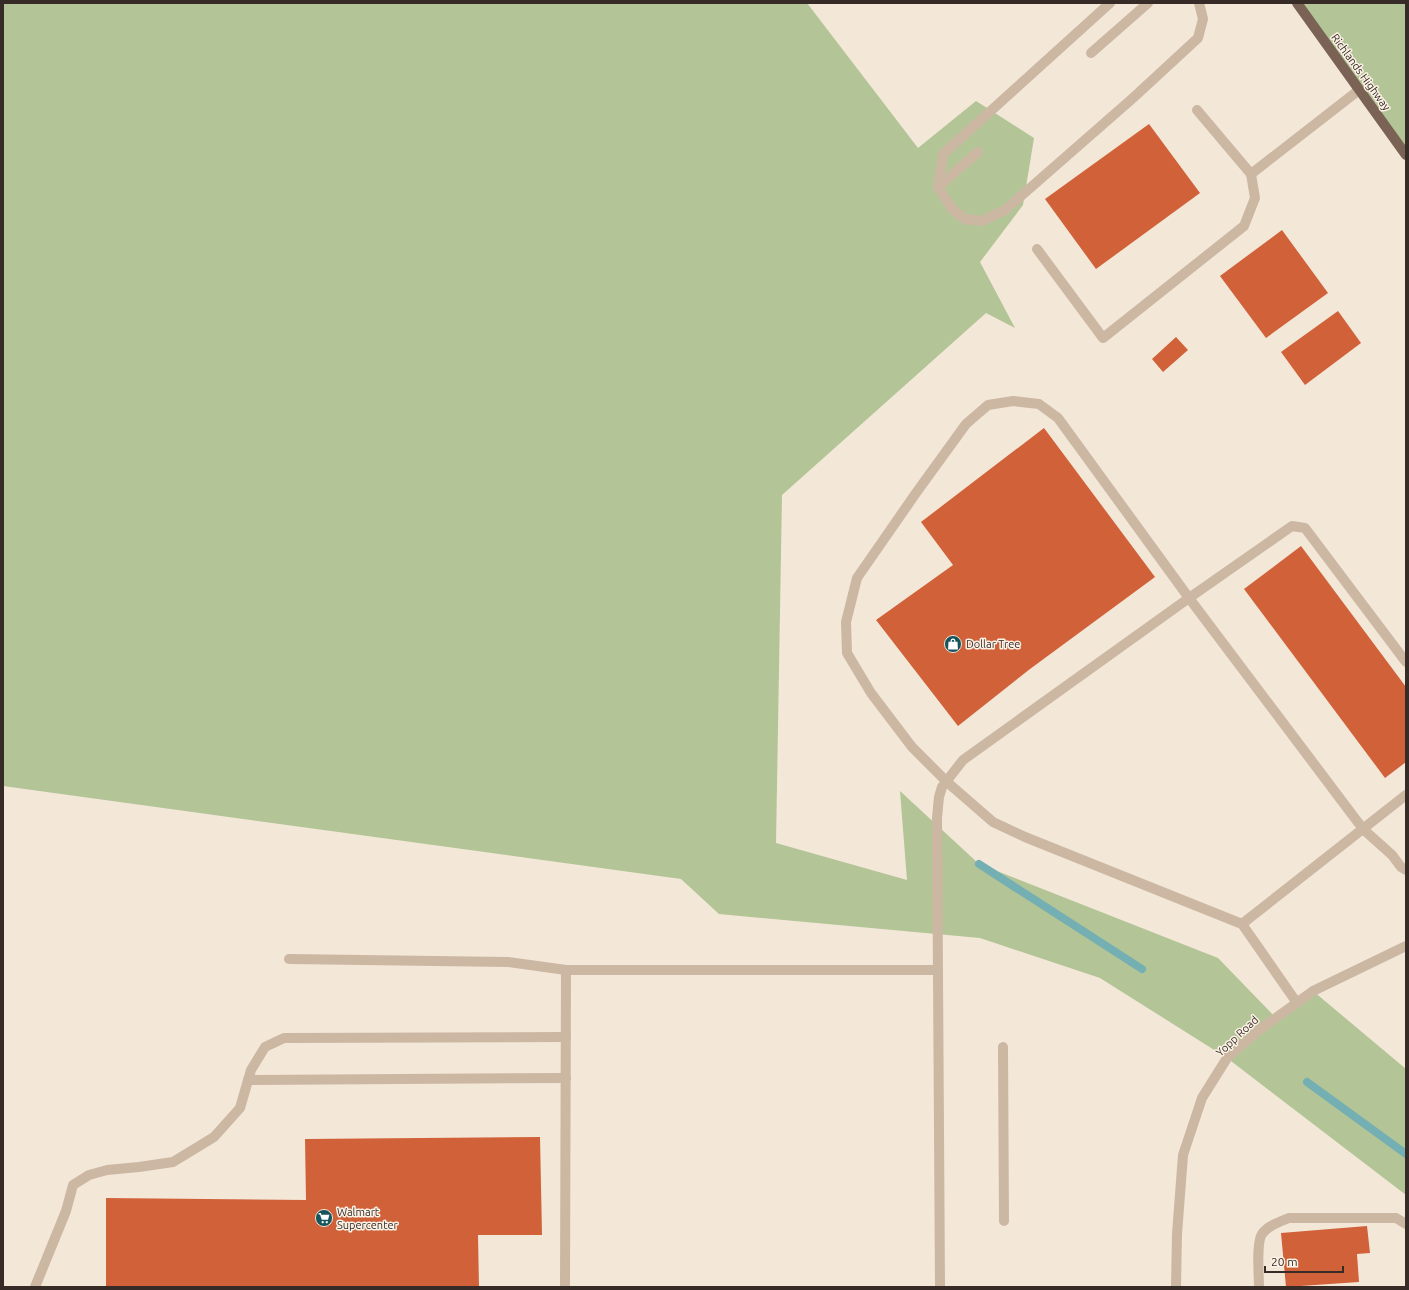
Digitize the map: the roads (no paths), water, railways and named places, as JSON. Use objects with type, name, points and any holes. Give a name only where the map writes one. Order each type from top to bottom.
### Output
[{"type":"main road","name":"Richlands Highway","points":[[1297,3],[1406,155]]},
{"type":"street","points":[[1110,3],[943,154],[938,187],[952,209],[965,219],[982,220],[1005,210],[1133,98],[1198,38],[1203,19],[1199,3]]},
{"type":"street","points":[[1091,53],[1148,3]]},
{"type":"street","points":[[1251,174],[1359,90]]},
{"type":"street","points":[[1037,249],[1104,338],[1244,226],[1255,198],[1251,174],[1197,110]]},
{"type":"street","points":[[938,187],[978,152]]},
{"type":"street","points":[[1297,1003],[1242,924],[1025,838],[993,822],[946,782],[912,747],[871,694],[847,653],[846,622],[857,578],[916,492],[966,424],[988,405],[1013,401],[1039,404],[1058,418],[1189,598],[1363,829],[1392,855],[1401,867],[1406,870]]},
{"type":"street","points":[[940,1287],[937,818],[939,797],[942,787],[963,760],[1292,526],[1305,528],[1406,662]]},
{"type":"street","points":[[1242,924],[1406,795]]},
{"type":"street","name":"Yopp Road","points":[[1176,1287],[1177,1234],[1183,1155],[1202,1098],[1227,1058],[1259,1030],[1313,991],[1406,946]]},
{"type":"street","points":[[289,958],[508,962],[566,970],[938,970]]},
{"type":"street","points":[[565,1287],[566,970]]},
{"type":"street","points":[[35,1287],[66,1211],[73,1185],[89,1175],[107,1170],[173,1162],[214,1137],[240,1108],[251,1070],[265,1046],[284,1038],[566,1037]]},
{"type":"street","points":[[1003,1047],[1004,1221]]},
{"type":"street","points":[[248,1080],[566,1078]]},
{"type":"street","points":[[1259,1287],[1259,1246],[1262,1234],[1276,1223],[1289,1218],[1396,1218],[1406,1224]]},
{"type":"waterway","points":[[979,864],[1142,969]]},
{"type":"waterway","points":[[1307,1082],[1406,1154]]},
{"type":"place","name":"Dollar Tree","points":[[953,644]]},
{"type":"place","name":"Walmart Supercenter","points":[[324,1218]]}]
